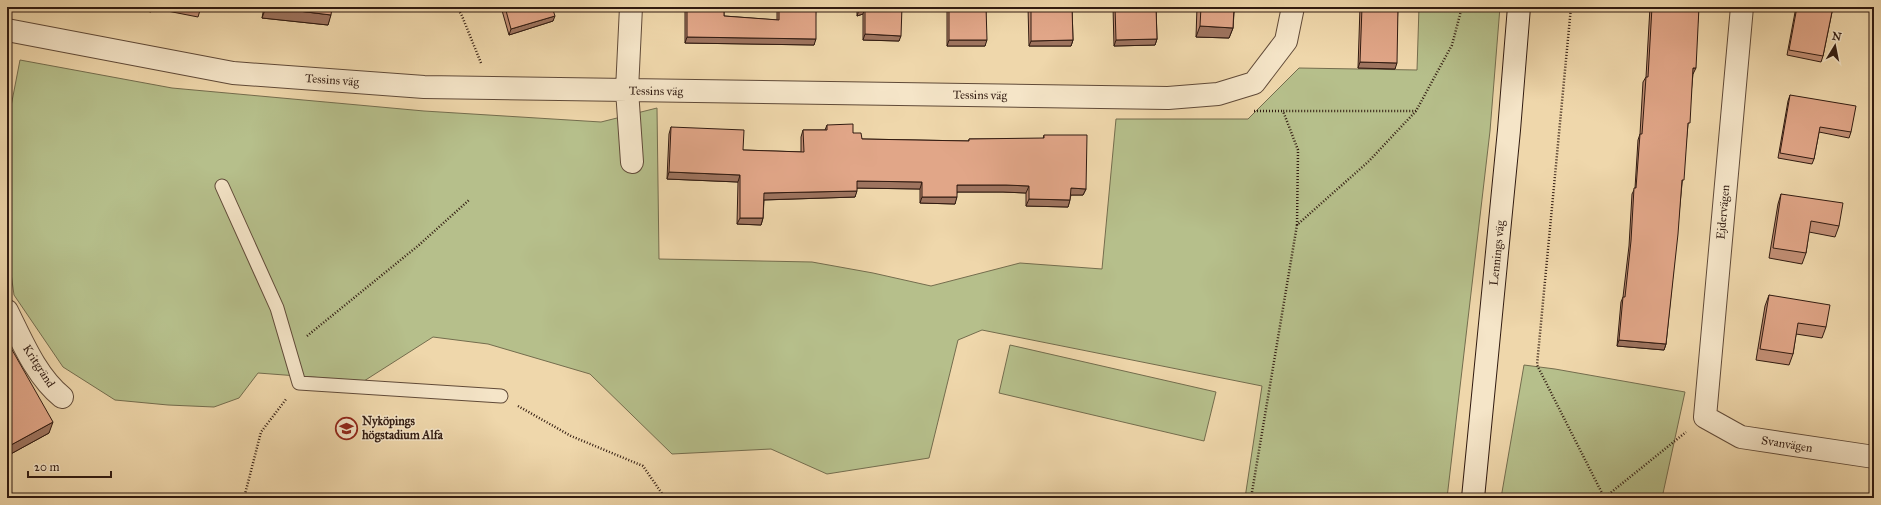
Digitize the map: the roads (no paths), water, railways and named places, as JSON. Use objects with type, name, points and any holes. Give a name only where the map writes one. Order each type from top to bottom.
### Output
[{"type":"street","points":[[631,7],[627,90],[632,162]]},
{"type":"street","name":"Tessins väg","points":[[7,30],[233,73],[424,87],[1168,98],[1218,94],[1254,83],[1286,41],[1293,7]]},
{"type":"street","name":"Lennings väg","points":[[1473,498],[1508,138],[1519,7]]},
{"type":"street","name":"Ejdervägen","points":[[1705,417],[1742,7]]},
{"type":"street","name":"Kritgränd","points":[[7,312],[31,358],[49,386],[62,397]]},
{"type":"street","name":"Svanvägen","points":[[1705,417],[1740,436],[1874,458]]},
{"type":"lane","points":[[222,186],[277,308],[299,383],[501,396]]},
{"type":"place","name":"Nyköpings högstadium Alfa","points":[[347,428]]}]
